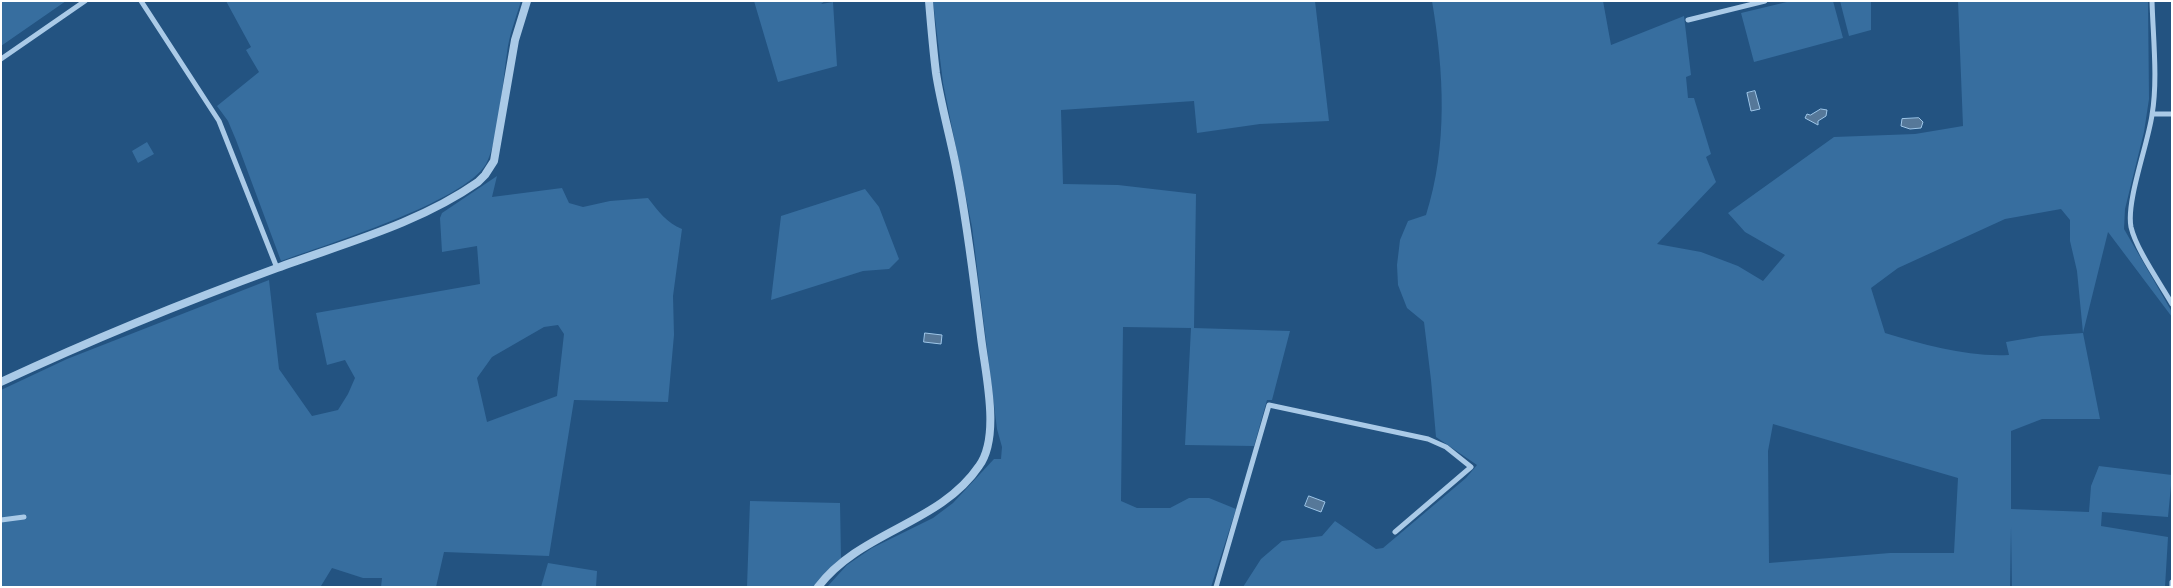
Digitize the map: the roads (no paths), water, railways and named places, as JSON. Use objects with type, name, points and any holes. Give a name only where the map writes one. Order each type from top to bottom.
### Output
[{"type":"street","points":[[1,59],[85,1]]},
{"type":"street","points":[[141,1],[220,121],[277,268]]},
{"type":"street","points":[[1,382],[164,312],[277,268],[416,218],[469,188],[485,175],[494,161],[515,40],[527,1]]},
{"type":"street","points":[[818,587],[847,558],[864,546],[927,512],[959,490],[980,466],[989,446],[988,404],[967,225],[936,73],[929,1]]},
{"type":"street","points":[[1688,20],[1765,1]]},
{"type":"street","points":[[2152,1],[2153,114],[2136,186],[2130,222],[2133,235],[2172,304]]},
{"type":"street","points":[[2153,114],[2172,114]]},
{"type":"street","points":[[1216,587],[1269,405],[1436,442],[1471,467],[1395,532]]},
{"type":"street","points":[[1,520],[24,517]]},
{"type":"street","points":[[2172,582],[2172,587]]}]
